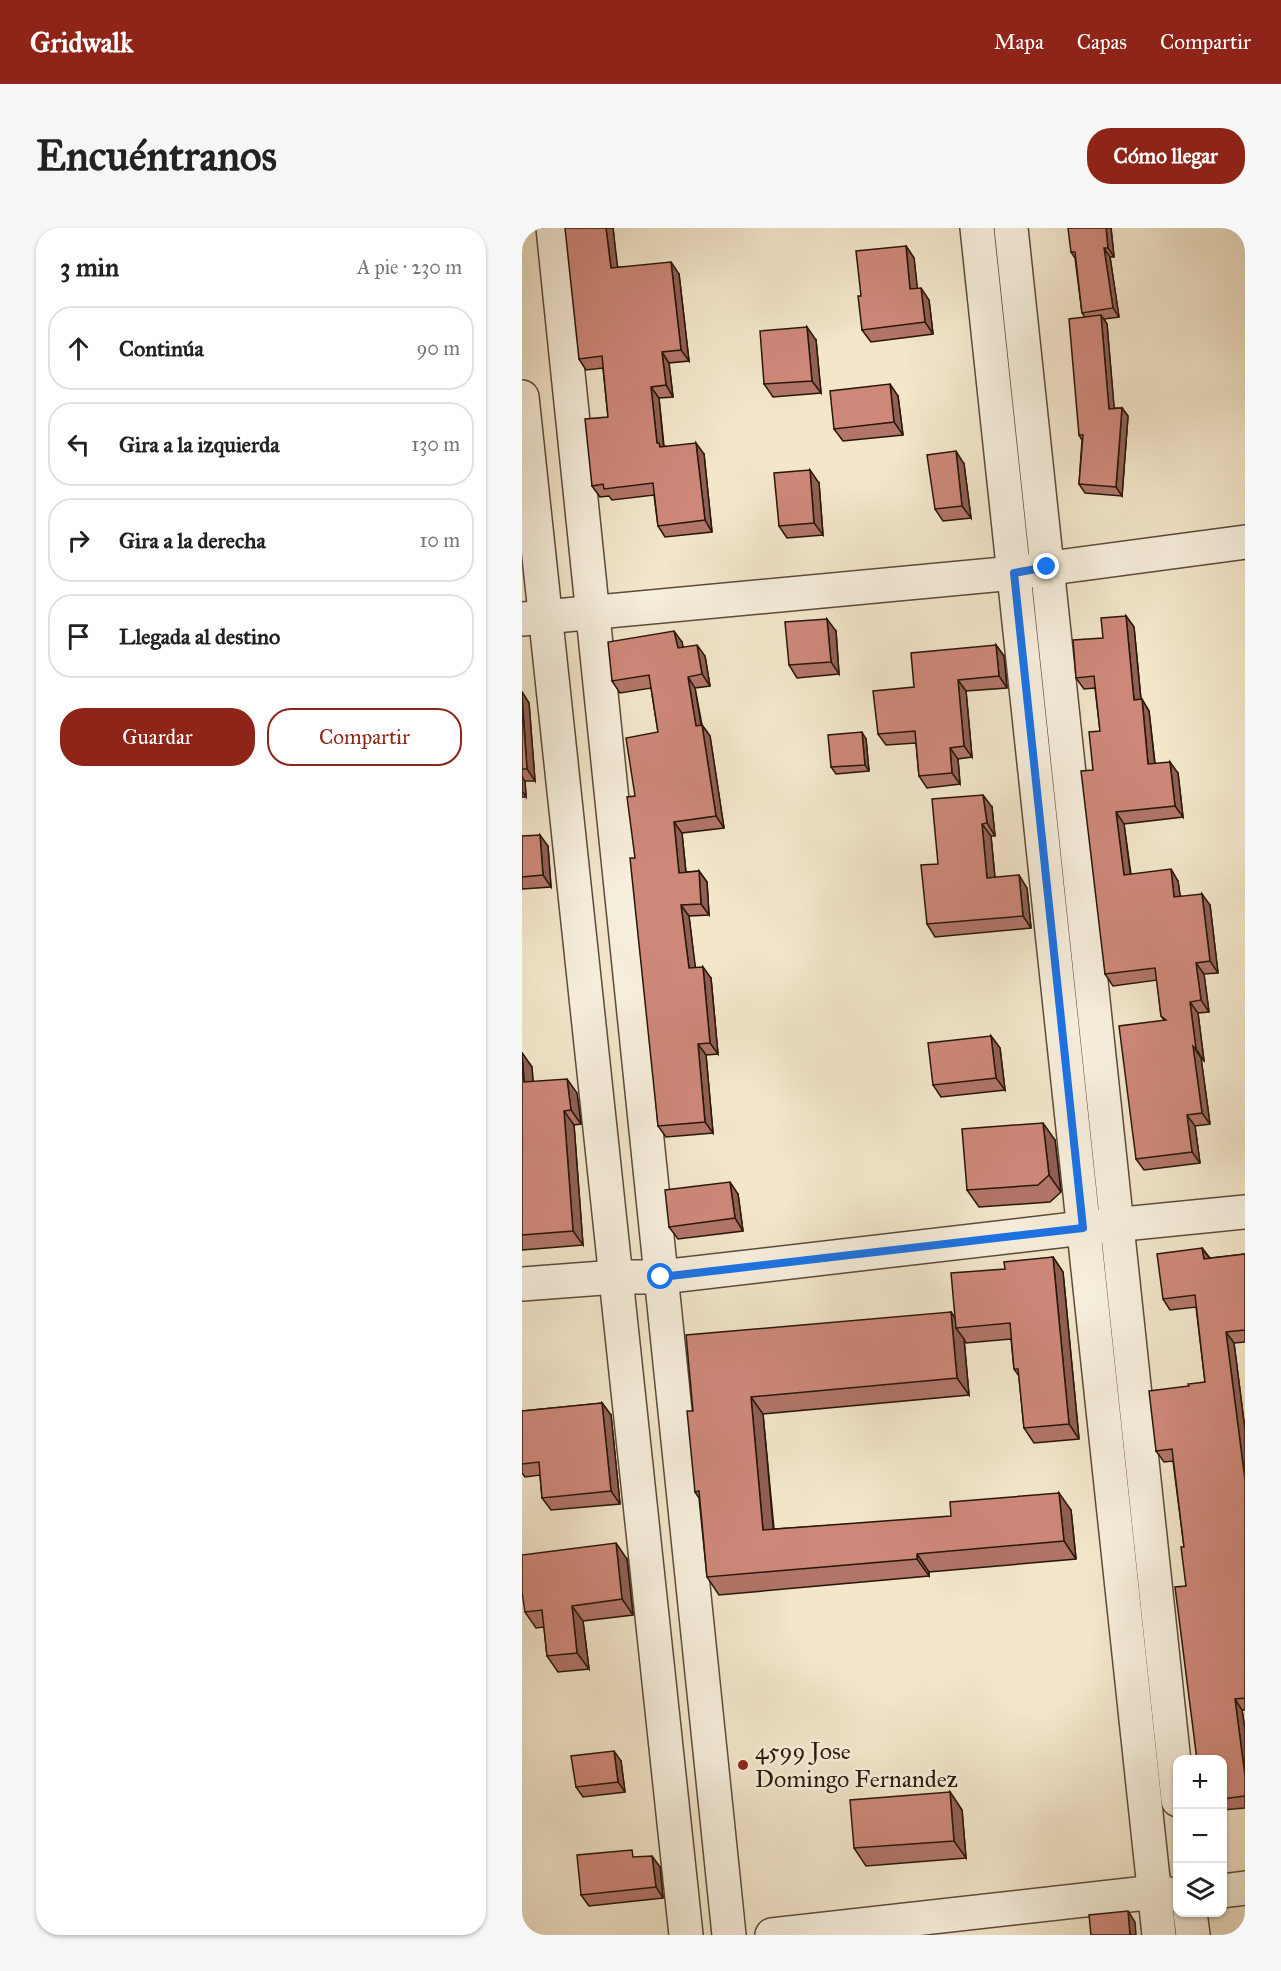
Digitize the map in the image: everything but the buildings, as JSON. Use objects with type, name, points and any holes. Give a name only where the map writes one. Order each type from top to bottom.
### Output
[{"type":"street","points":[[553,228],[729,1935]]},
{"type":"street","points":[[977,228],[1083,1228],[1166,1894],[1159,1935]]},
{"type":"street","points":[[1011,228],[1173,1755]]},
{"type":"street","points":[[522,397],[534,618],[616,1277],[686,1935]]},
{"type":"street","points":[[534,618],[1014,573],[1245,542]]},
{"type":"street","points":[[522,1284],[616,1277],[661,1277],[1083,1228],[1245,1212]]},
{"type":"street","points":[[1227,1890],[1245,1888]]},
{"type":"street","points":[[772,1935],[1166,1894]]},
{"type":"street","points":[[1190,1917],[1192,1935]]},
{"type":"place","name":"4599 Jose Domingo Fernandez","points":[[743,1765]]},
{"type":"route","points":[[661,1277],[1083,1228],[1014,573],[1047,567]]}]
